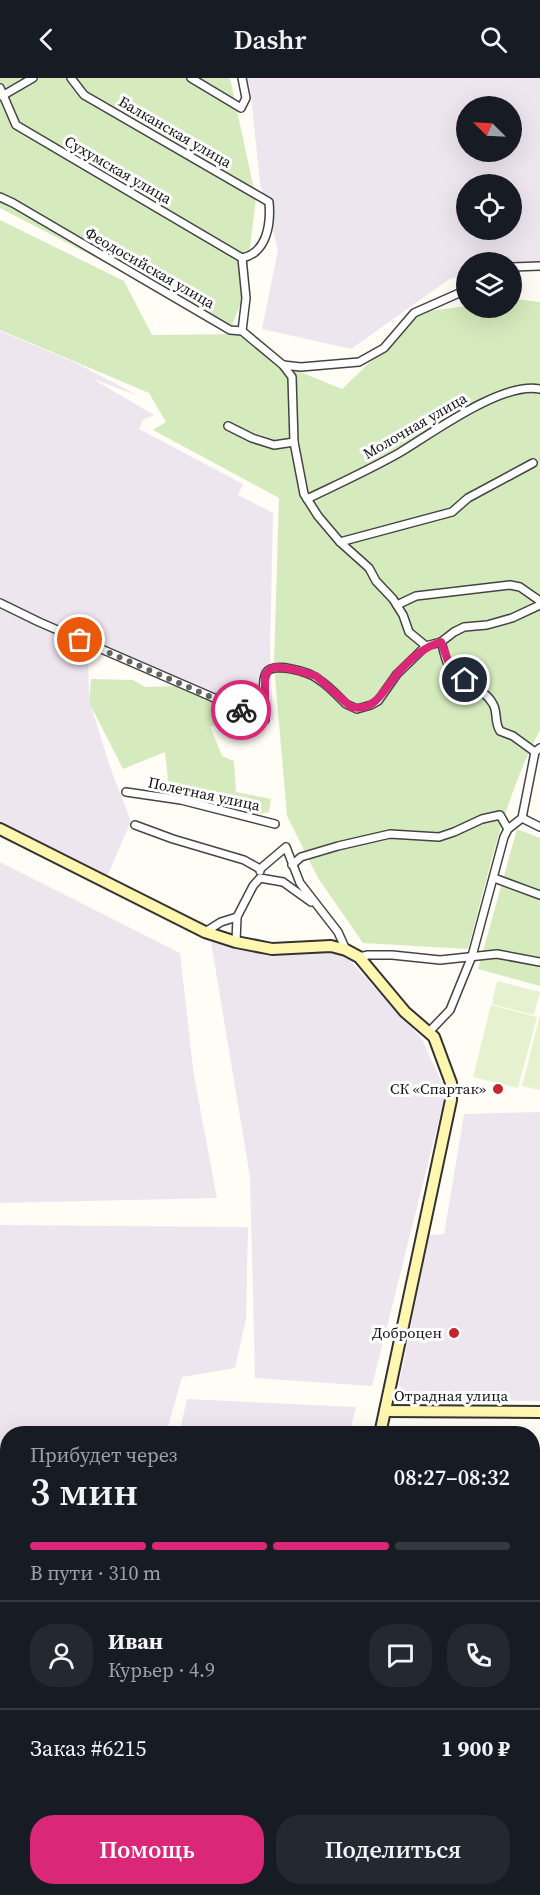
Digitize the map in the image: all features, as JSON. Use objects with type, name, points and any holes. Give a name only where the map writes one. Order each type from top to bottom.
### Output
[{"type":"street","points":[[1,93],[33,78]]},
{"type":"street","name":"Балканская улица","points":[[71,78],[84,95],[269,202],[270,213],[260,249],[242,258]]},
{"type":"street","points":[[191,78],[241,108],[246,98],[242,78]]},
{"type":"street","name":"Сухумская улица","points":[[1,93],[16,125],[242,258]]},
{"type":"street","name":"Феодосийская улица","points":[[0,197],[14,203],[230,330],[242,331],[283,366]]},
{"type":"street","points":[[242,258],[246,298],[242,331]]},
{"type":"street","points":[[522,267],[540,266]]},
{"type":"street","points":[[283,366],[301,367],[359,362],[384,348],[414,313],[456,294]]},
{"type":"street","points":[[283,366],[292,377],[294,442],[304,494],[318,516],[340,542],[369,568],[376,581],[397,605],[409,632],[426,646]]},
{"type":"street","name":"Молочная улица","points":[[307,499],[398,453],[459,415],[485,402],[516,391],[540,389]]},
{"type":"street","points":[[228,426],[252,438],[274,445],[294,442]]},
{"type":"street","points":[[340,542],[452,512],[468,498],[533,464]]},
{"type":"street","points":[[0,603],[265,720],[265,678],[267,672],[273,668],[292,669],[316,676],[346,704],[357,709],[378,701],[397,674],[426,646],[441,642],[464,627],[487,626],[512,618],[540,603],[520,587],[510,585],[416,596],[397,605]]},
{"type":"street","points":[[428,1033],[450,1010],[472,956],[508,829],[522,818],[538,750],[500,730],[493,704],[473,684],[457,676],[451,669],[441,642]]},
{"type":"street","name":"Полетная улица","points":[[126,792],[181,800],[275,824]]},
{"type":"street","points":[[292,865],[301,857],[338,846],[390,834],[439,837],[482,819],[500,815],[508,829]]},
{"type":"street","points":[[522,818],[540,827]]},
{"type":"street","points":[[135,825],[244,860],[260,869]]},
{"type":"street","points":[[0,830],[205,932],[272,950],[331,946],[346,950],[359,957],[405,1012],[434,1037],[451,1083],[451,1100],[385,1411]]},
{"type":"street","points":[[236,942],[237,917],[253,886],[260,878],[260,869],[286,847],[300,883],[338,932],[346,950]]},
{"type":"street","points":[[260,878],[283,882],[317,907]]},
{"type":"street","points":[[494,878],[540,895]]},
{"type":"street","points":[[205,932],[220,922],[237,917]]},
{"type":"street","points":[[359,957],[392,955],[440,960],[497,954],[540,962]]},
{"type":"street","name":"Отрадная улица","points":[[382,1426],[385,1411],[540,1412]]},
{"type":"shaded area","points":[[246,78],[540,78],[540,269],[522,271],[522,252],[456,252],[456,277],[451,278],[351,349],[262,329],[278,250],[260,183],[250,86]]},
{"type":"shaded area","points":[[0,331],[76,363],[139,396],[93,379],[154,415],[143,420],[139,429],[243,484],[238,495],[273,513],[270,652],[273,720],[259,716],[51,625],[0,600]]},
{"type":"shaded area","points":[[0,608],[88,646],[89,699],[110,767],[131,821],[106,879],[0,825]]},
{"type":"shaded area","points":[[0,862],[180,953],[194,1076],[217,1198],[0,1203]]},
{"type":"shaded area","points":[[211,942],[267,956],[342,952],[422,1039],[446,1092],[372,1386],[255,1378],[250,1177]]},
{"type":"shaded area","points":[[540,1112],[540,1401],[410,1400],[399,1385],[429,1235],[444,1234],[464,1114]]},
{"type":"shaded area","points":[[0,1225],[248,1227],[246,1319],[235,1368],[182,1377],[168,1426],[0,1426]]},
{"type":"shaded area","points":[[187,1399],[356,1407],[351,1426],[181,1426]]},
{"type":"green space","points":[[0,78],[230,78],[256,199],[244,295],[231,328],[0,208]]},
{"type":"green space","points":[[0,220],[124,281],[152,335],[241,334],[283,365],[342,389],[422,312],[456,307],[456,318],[522,318],[522,300],[540,302],[540,730],[516,782],[490,865],[468,949],[363,943],[318,878],[287,816],[274,665],[279,498],[153,430],[166,422],[149,393],[0,330]]},
{"type":"green space","points":[[91,679],[133,680],[145,687],[182,686],[237,709],[240,725],[210,726],[222,756],[234,761],[236,792],[271,799],[269,812],[260,814],[209,802],[206,791],[169,789],[165,752],[123,769],[89,702]]},
{"type":"green space","points":[[517,829],[540,838],[540,986],[478,969]]},
{"type":"green space","points":[[497,981],[540,992],[534,1015],[492,1004]]},
{"type":"green space","points":[[491,1005],[537,1017],[518,1088],[473,1077]]},
{"type":"green space","points":[[540,1015],[540,1090],[522,1086]]},
{"type":"way so far","points":[[80,640],[241,710]]},
{"type":"place","name":"СК «Спартак»","points":[[498,1089]]},
{"type":"place","name":"Доброцен","points":[[454,1333]]},
{"type":"route","points":[[241,710],[265,720],[265,675],[270,669],[276,667],[316,676],[346,704],[357,709],[363,708],[378,701],[397,674],[426,646],[441,642],[451,669],[465,680]]}]
